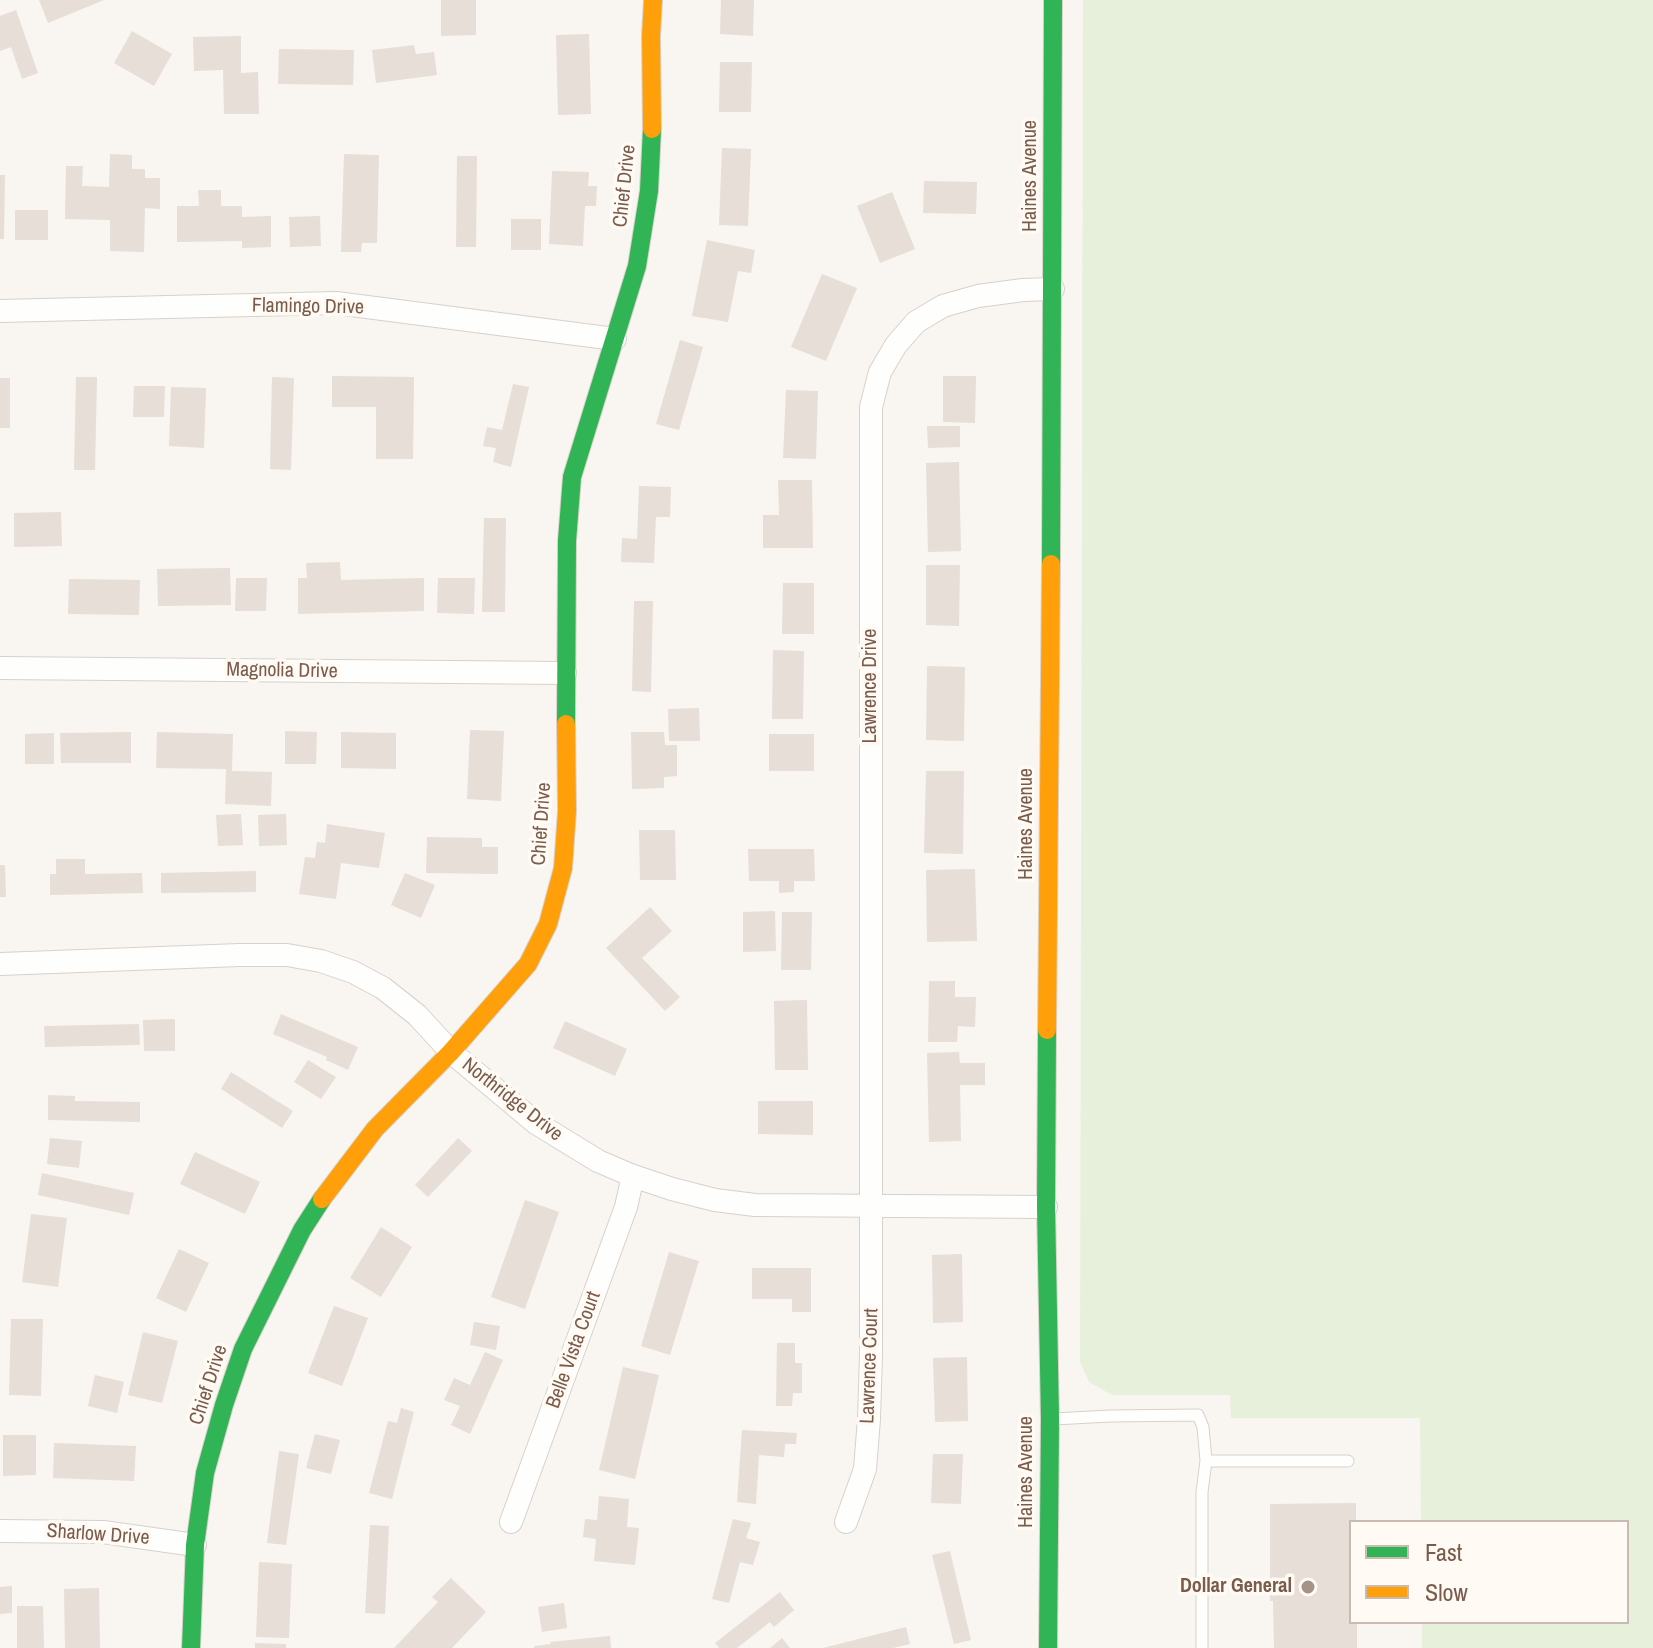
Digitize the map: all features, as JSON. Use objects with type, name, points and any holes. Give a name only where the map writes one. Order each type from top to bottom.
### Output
[{"type":"street","name":"Chief Drive","points":[[191,1648],[199,1507],[205,1473],[243,1349],[302,1230],[329,1188],[375,1129],[451,1052],[528,964],[548,924],[563,868],[567,811],[565,673],[567,541],[572,477],[637,266],[649,191],[653,117],[653,0]]},
{"type":"street","name":"Haines Avenue","points":[[1048,1648],[1050,1419],[1046,1207],[1053,0]]},
{"type":"street","name":"Lawrence Drive","points":[[872,1206],[871,407],[880,372],[896,345],[916,322],[943,306],[978,296],[1053,289]]},
{"type":"street","name":"Flamingo Drive","points":[[0,311],[336,303],[615,339]]},
{"type":"street","name":"Magnolia Drive","points":[[0,668],[565,673]]},
{"type":"street","name":"Northridge Drive","points":[[0,964],[240,955],[287,955],[321,961],[353,972],[383,988],[417,1015],[451,1052],[536,1123],[598,1161],[633,1176],[715,1200],[755,1205],[1046,1207]]},
{"type":"street","name":"Belle Vista Court","points":[[511,1522],[626,1207],[633,1176]]},
{"type":"street","name":"Lawrence Court","points":[[846,1522],[865,1469],[871,1354],[872,1206]]},
{"type":"street","name":"Sharlow Drive","points":[[0,1531],[103,1532],[195,1545]]},
{"type":"lane","points":[[1050,1419],[1198,1415],[1203,1427],[1206,1461],[1202,1492],[1202,1648]]},
{"type":"lane","points":[[1206,1461],[1348,1461]]},
{"type":"green space","points":[[1083,0],[1653,0],[1653,1648],[1422,1648],[1422,1624],[1629,1624],[1629,1520],[1421,1520],[1420,1418],[1231,1418],[1230,1395],[1112,1395],[1089,1382],[1080,1362]]},
{"type":"building","points":[[39,0],[104,0],[48,23]]},
{"type":"building","points":[[441,0],[476,0],[476,35],[441,36]]},
{"type":"building","points":[[721,0],[754,0],[753,36],[720,34]]},
{"type":"building","points":[[16,10],[38,73],[22,79],[11,47],[0,51],[0,16]]},
{"type":"building","points":[[132,31],[172,54],[154,86],[114,63]]},
{"type":"building","points":[[589,34],[591,114],[558,115],[556,35]]},
{"type":"building","points":[[241,36],[241,73],[258,72],[259,114],[224,114],[223,70],[194,71],[193,37]]},
{"type":"building","points":[[414,45],[416,54],[434,52],[437,75],[376,83],[372,50]]},
{"type":"building","points":[[279,49],[354,50],[353,85],[278,84]]},
{"type":"building","points":[[720,62],[752,62],[751,112],[719,112]]},
{"type":"building","points":[[722,148],[751,149],[748,226],[719,225]]},
{"type":"building","points":[[110,154],[132,155],[132,169],[145,169],[145,178],[160,178],[160,209],[145,208],[144,252],[110,251],[110,220],[65,219],[66,166],[83,166],[82,186],[109,187]]},
{"type":"building","points":[[344,154],[379,155],[377,243],[362,243],[361,252],[341,252]]},
{"type":"building","points":[[457,156],[477,156],[476,247],[456,247]]},
{"type":"building","points":[[552,171],[589,172],[588,186],[597,186],[596,206],[585,206],[583,246],[549,244]]},
{"type":"building","points":[[0,175],[5,175],[4,239],[0,239]]},
{"type":"building","points":[[924,181],[977,182],[976,214],[923,213]]},
{"type":"building","points":[[198,190],[221,190],[221,206],[242,206],[242,217],[271,216],[271,247],[242,248],[242,241],[177,242],[177,206],[199,206]]},
{"type":"building","points":[[892,192],[915,249],[880,263],[857,206]]},
{"type":"building","points":[[15,210],[48,210],[48,240],[15,240]]},
{"type":"building","points":[[320,216],[321,246],[290,247],[289,217]]},
{"type":"building","points":[[511,219],[541,219],[541,250],[511,250]]},
{"type":"building","points":[[707,240],[755,250],[751,273],[738,271],[728,322],[692,316]]},
{"type":"building","points":[[822,274],[857,288],[826,361],[791,347]]},
{"type":"building","points":[[680,340],[703,347],[679,430],[656,424]]},
{"type":"building","points":[[332,376],[414,377],[413,459],[376,459],[376,407],[332,407]]},
{"type":"building","points":[[943,376],[976,376],[975,423],[943,422]]},
{"type":"building","points":[[76,377],[97,377],[95,470],[74,470]]},
{"type":"building","points":[[272,377],[294,378],[291,470],[270,469]]},
{"type":"building","points":[[0,378],[10,378],[10,428],[0,428]]},
{"type":"building","points":[[513,384],[529,387],[511,467],[493,462],[496,448],[483,446],[487,427],[502,430]]},
{"type":"building","points":[[134,386],[165,386],[164,417],[133,417]]},
{"type":"building","points":[[171,387],[206,388],[204,448],[169,446]]},
{"type":"building","points":[[786,390],[818,391],[816,459],[783,458]]},
{"type":"building","points":[[927,426],[960,426],[960,447],[928,448]]},
{"type":"building","points":[[959,462],[961,551],[928,552],[926,463]]},
{"type":"building","points":[[778,480],[812,480],[813,548],[763,548],[763,515],[779,515]]},
{"type":"building","points":[[639,486],[671,487],[670,517],[656,517],[654,563],[621,562],[622,538],[637,539]]},
{"type":"building","points":[[61,512],[62,546],[14,547],[14,513]]},
{"type":"building","points":[[484,518],[506,518],[505,612],[482,612]]},
{"type":"building","points":[[340,562],[341,580],[424,578],[424,611],[298,614],[298,578],[307,578],[306,563]]},
{"type":"building","points":[[926,565],[960,565],[959,626],[926,625]]},
{"type":"building","points":[[230,568],[231,605],[158,606],[157,569]]},
{"type":"building","points":[[236,578],[267,578],[266,611],[235,611]]},
{"type":"building","points":[[438,578],[475,578],[474,614],[437,613]]},
{"type":"building","points":[[69,579],[140,580],[139,615],[68,614]]},
{"type":"building","points":[[783,583],[814,583],[814,634],[782,634]]},
{"type":"building","points":[[634,601],[653,601],[651,692],[632,691]]},
{"type":"building","points":[[773,650],[804,651],[803,719],[772,719]]},
{"type":"building","points":[[927,666],[965,667],[964,741],[926,740]]},
{"type":"building","points":[[699,708],[700,741],[669,741],[668,709]]},
{"type":"building","points":[[470,730],[504,731],[501,801],[467,799]]},
{"type":"building","points":[[285,731],[317,732],[316,764],[285,764]]},
{"type":"building","points":[[131,732],[131,763],[61,763],[60,733]]},
{"type":"building","points":[[157,732],[233,734],[232,771],[272,772],[271,806],[225,804],[226,769],[156,768]]},
{"type":"building","points":[[341,732],[396,733],[396,769],[341,768]]},
{"type":"building","points":[[631,732],[664,732],[665,745],[677,745],[677,776],[664,777],[664,788],[632,789]]},
{"type":"building","points":[[54,733],[54,764],[25,764],[25,734]]},
{"type":"building","points":[[769,734],[814,734],[814,771],[769,771]]},
{"type":"building","points":[[926,771],[964,771],[963,854],[924,853]]},
{"type":"building","points":[[241,814],[243,845],[218,846],[216,815]]},
{"type":"building","points":[[286,814],[287,845],[259,846],[258,815]]},
{"type":"building","points":[[327,824],[385,833],[379,868],[341,863],[336,899],[299,894],[305,857],[315,858],[317,842],[325,843]]},
{"type":"building","points":[[639,830],[675,830],[676,880],[640,880]]},
{"type":"building","points":[[427,837],[482,838],[482,847],[498,847],[498,874],[426,873]]},
{"type":"building","points":[[748,849],[814,849],[815,881],[794,881],[794,892],[779,893],[779,881],[749,881]]},
{"type":"building","points":[[56,859],[85,859],[85,874],[142,873],[143,893],[50,895],[50,874],[56,874]]},
{"type":"building","points":[[0,865],[5,865],[6,897],[0,897]]},
{"type":"building","points":[[975,869],[977,941],[927,942],[926,870]]},
{"type":"building","points":[[256,871],[256,892],[161,893],[161,873]]},
{"type":"building","points":[[405,873],[435,885],[421,918],[391,905]]},
{"type":"building","points":[[650,907],[672,931],[642,958],[680,997],[665,1011],[606,948]]},
{"type":"building","points":[[775,911],[776,951],[743,952],[743,912]]},
{"type":"building","points":[[782,912],[812,912],[811,970],[781,970]]},
{"type":"building","points":[[929,981],[955,981],[955,997],[976,997],[975,1027],[958,1026],[957,1042],[928,1042]]},
{"type":"building","points":[[807,1000],[808,1070],[775,1070],[774,1001]]},
{"type":"building","points":[[281,1014],[358,1047],[348,1070],[326,1060],[327,1057],[273,1034]]},
{"type":"building","points":[[175,1019],[175,1051],[144,1051],[143,1020]]},
{"type":"building","points":[[565,1021],[627,1049],[615,1076],[553,1048]]},
{"type":"building","points":[[139,1024],[140,1045],[45,1047],[44,1026]]},
{"type":"building","points":[[959,1052],[960,1063],[985,1063],[985,1085],[960,1085],[961,1141],[929,1142],[927,1053]]},
{"type":"building","points":[[308,1060],[336,1077],[321,1099],[294,1082]]},
{"type":"building","points":[[231,1072],[293,1111],[282,1128],[221,1089]]},
{"type":"building","points":[[48,1095],[75,1096],[75,1101],[140,1102],[140,1122],[48,1120]]},
{"type":"building","points":[[758,1101],[813,1101],[813,1135],[758,1134]]},
{"type":"building","points":[[50,1138],[82,1141],[79,1168],[47,1164]]},
{"type":"building","points":[[458,1138],[472,1151],[428,1197],[415,1185]]},
{"type":"building","points":[[195,1152],[260,1182],[245,1214],[180,1184]]},
{"type":"building","points":[[42,1173],[134,1193],[129,1215],[38,1195]]},
{"type":"building","points":[[525,1200],[559,1212],[525,1309],[491,1297]]},
{"type":"building","points":[[31,1214],[67,1218],[58,1287],[22,1282]]},
{"type":"building","points":[[381,1227],[412,1247],[381,1297],[350,1278]]},
{"type":"building","points":[[179,1249],[209,1263],[186,1312],[156,1298]]},
{"type":"building","points":[[669,1252],[699,1261],[670,1355],[641,1346]]},
{"type":"building","points":[[962,1254],[963,1322],[933,1323],[932,1255]]},
{"type":"building","points":[[752,1268],[811,1268],[811,1312],[792,1312],[792,1299],[752,1299]]},
{"type":"building","points":[[334,1306],[368,1318],[342,1386],[308,1373]]},
{"type":"building","points":[[11,1319],[43,1319],[41,1396],[9,1395]]},
{"type":"building","points":[[474,1322],[500,1326],[496,1350],[470,1345]]},
{"type":"building","points":[[143,1332],[178,1341],[162,1403],[128,1395]]},
{"type":"building","points":[[777,1343],[795,1343],[795,1363],[802,1363],[802,1393],[793,1393],[792,1406],[776,1406]]},
{"type":"building","points":[[485,1352],[503,1360],[470,1434],[451,1425],[460,1406],[444,1400],[454,1378],[470,1385]]},
{"type":"building","points":[[967,1357],[968,1421],[935,1422],[933,1358]]},
{"type":"building","points":[[623,1367],[659,1375],[635,1479],[599,1470]]},
{"type":"building","points":[[95,1375],[124,1382],[117,1413],[88,1406]]},
{"type":"building","points":[[401,1408],[414,1412],[392,1499],[369,1493],[388,1421],[397,1423]]},
{"type":"building","points":[[742,1430],[797,1433],[796,1444],[785,1444],[784,1457],[759,1455],[756,1504],[737,1502]]},
{"type":"building","points":[[315,1434],[340,1440],[331,1474],[306,1468]]},
{"type":"building","points":[[3,1435],[36,1435],[36,1475],[3,1476]]},
{"type":"building","points":[[54,1443],[136,1446],[134,1481],[53,1478]]},
{"type":"building","points":[[279,1451],[299,1454],[286,1545],[267,1543]]},
{"type":"building","points":[[933,1454],[963,1454],[961,1504],[931,1503]]},
{"type":"building","points":[[599,1496],[629,1499],[627,1527],[639,1528],[635,1565],[594,1561],[596,1539],[583,1537],[585,1519],[597,1520]]},
{"type":"building","points":[[1356,1503],[1356,1520],[1349,1520],[1349,1624],[1357,1624],[1357,1648],[1274,1648],[1273,1601],[1270,1601],[1270,1504]]},
{"type":"building","points":[[733,1519],[751,1523],[746,1538],[760,1542],[753,1565],[740,1562],[729,1603],[712,1599]]},
{"type":"building","points":[[370,1525],[389,1526],[385,1614],[365,1613]]},
{"type":"building","points":[[950,1551],[971,1640],[954,1644],[932,1555]]},
{"type":"building","points":[[259,1562],[292,1564],[289,1638],[256,1637]]},
{"type":"building","points":[[451,1578],[486,1612],[452,1648],[394,1648],[438,1602],[432,1597]]},
{"type":"building","points":[[12,1586],[12,1613],[0,1614],[0,1587]]},
{"type":"building","points":[[99,1588],[100,1648],[65,1648],[64,1589]]},
{"type":"building","points":[[780,1592],[794,1610],[774,1627],[770,1622],[737,1648],[719,1648],[715,1643]]},
{"type":"building","points":[[564,1603],[567,1628],[542,1632],[538,1607]]},
{"type":"building","points":[[17,1606],[43,1606],[44,1648],[17,1648]]},
{"type":"building","points":[[906,1627],[910,1644],[893,1648],[823,1648]]},
{"type":"building","points":[[610,1636],[611,1648],[534,1648],[550,1642]]},
{"type":"building","points":[[782,1638],[790,1648],[770,1648]]},
{"type":"building","points":[[255,1643],[286,1644],[286,1648],[255,1648]]},
{"type":"traffic: fast","points":[[1051,564],[1053,0]]},
{"type":"traffic: fast","points":[[566,724],[567,541],[572,477],[637,266],[649,191],[652,129]]},
{"type":"traffic: fast","points":[[1047,1030],[1048,1648]]},
{"type":"traffic: fast","points":[[191,1648],[195,1545],[205,1473],[224,1405],[243,1349],[302,1230],[322,1199]]},
{"type":"traffic: slow","points":[[652,129],[653,0]]},
{"type":"traffic: slow","points":[[1047,1030],[1051,564]]},
{"type":"traffic: slow","points":[[322,1199],[375,1129],[451,1052],[528,964],[548,924],[563,868],[567,811],[566,724]]},
{"type":"place","name":"Dollar General","points":[[1308,1587]]}]
